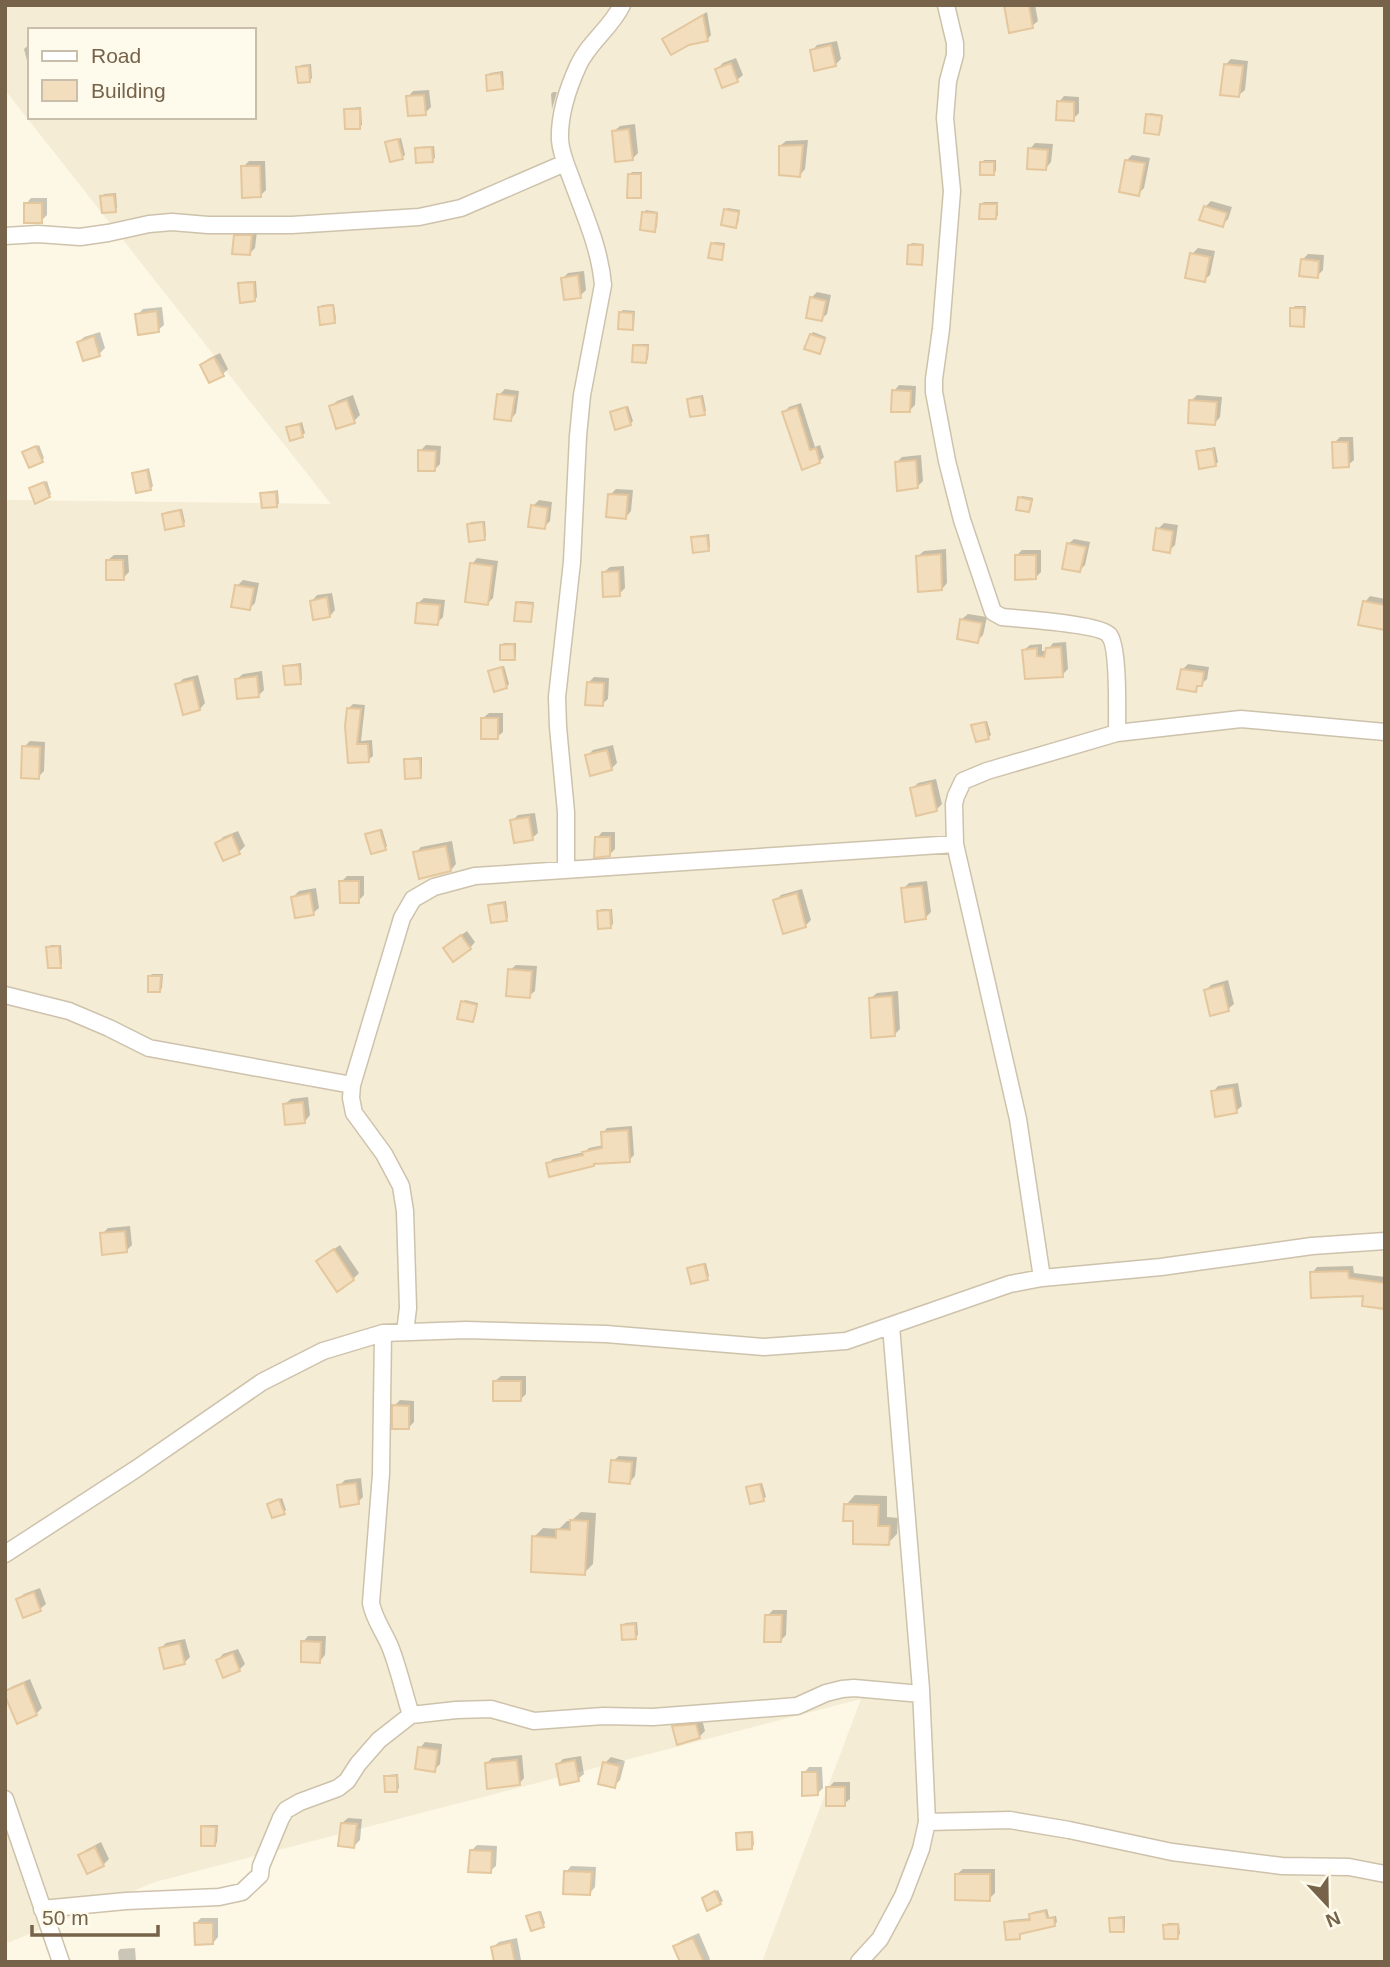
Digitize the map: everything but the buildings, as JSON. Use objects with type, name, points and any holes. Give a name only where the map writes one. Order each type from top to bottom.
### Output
[{"type":"street","points":[[566,869],[566,813],[557,697],[572,562],[581,408],[603,285],[593,236],[565,163],[560,131],[564,107],[577,67],[584,54],[608,28],[622,5]]},
{"type":"street","points":[[946,5],[955,43],[945,118],[952,191],[934,379],[936,406],[947,461],[962,520],[993,612],[1002,617],[1103,629],[1108,634],[1114,649],[1117,733]]},
{"type":"street","points":[[5,236],[38,234],[80,237],[161,223],[292,225],[419,217],[461,208],[565,163]]},
{"type":"street","points":[[1042,1278],[1018,1119],[955,844],[954,804],[963,781],[987,771],[1117,733],[1241,719],[1385,732]]},
{"type":"street","points":[[405,1332],[408,1308],[405,1211],[401,1186],[384,1154],[354,1113],[351,1098],[352,1085],[402,918],[413,899],[434,887],[475,876],[955,844]]},
{"type":"street","points":[[5,995],[69,1011],[149,1048],[352,1085]]},
{"type":"street","points":[[5,1554],[136,1469],[262,1382],[323,1351],[383,1333],[466,1330],[606,1334],[764,1347],[846,1341],[1010,1284],[1042,1278],[1161,1267],[1312,1246],[1385,1241]]},
{"type":"street","points":[[859,1962],[880,1939],[904,1896],[921,1849],[926,1822],[921,1695],[891,1326]]},
{"type":"street","points":[[383,1333],[381,1474],[371,1603],[373,1614],[393,1653],[411,1715]]},
{"type":"street","points":[[43,1909],[126,1901],[219,1897],[242,1892],[260,1875],[266,1854],[286,1811],[300,1801],[338,1788],[379,1740],[411,1715],[491,1709],[534,1721],[603,1716],[653,1717],[797,1706],[825,1693],[854,1688],[921,1695]]},
{"type":"street","points":[[5,1799],[61,1962]]},
{"type":"street","points":[[926,1822],[1010,1820],[1172,1852],[1282,1866],[1349,1867],[1385,1874]]},
{"type":"shaded area","points":[[5,5],[1385,5],[1385,1962],[762,1962],[861,1699],[155,1882],[5,1944],[5,500],[331,504],[5,90]]}]
